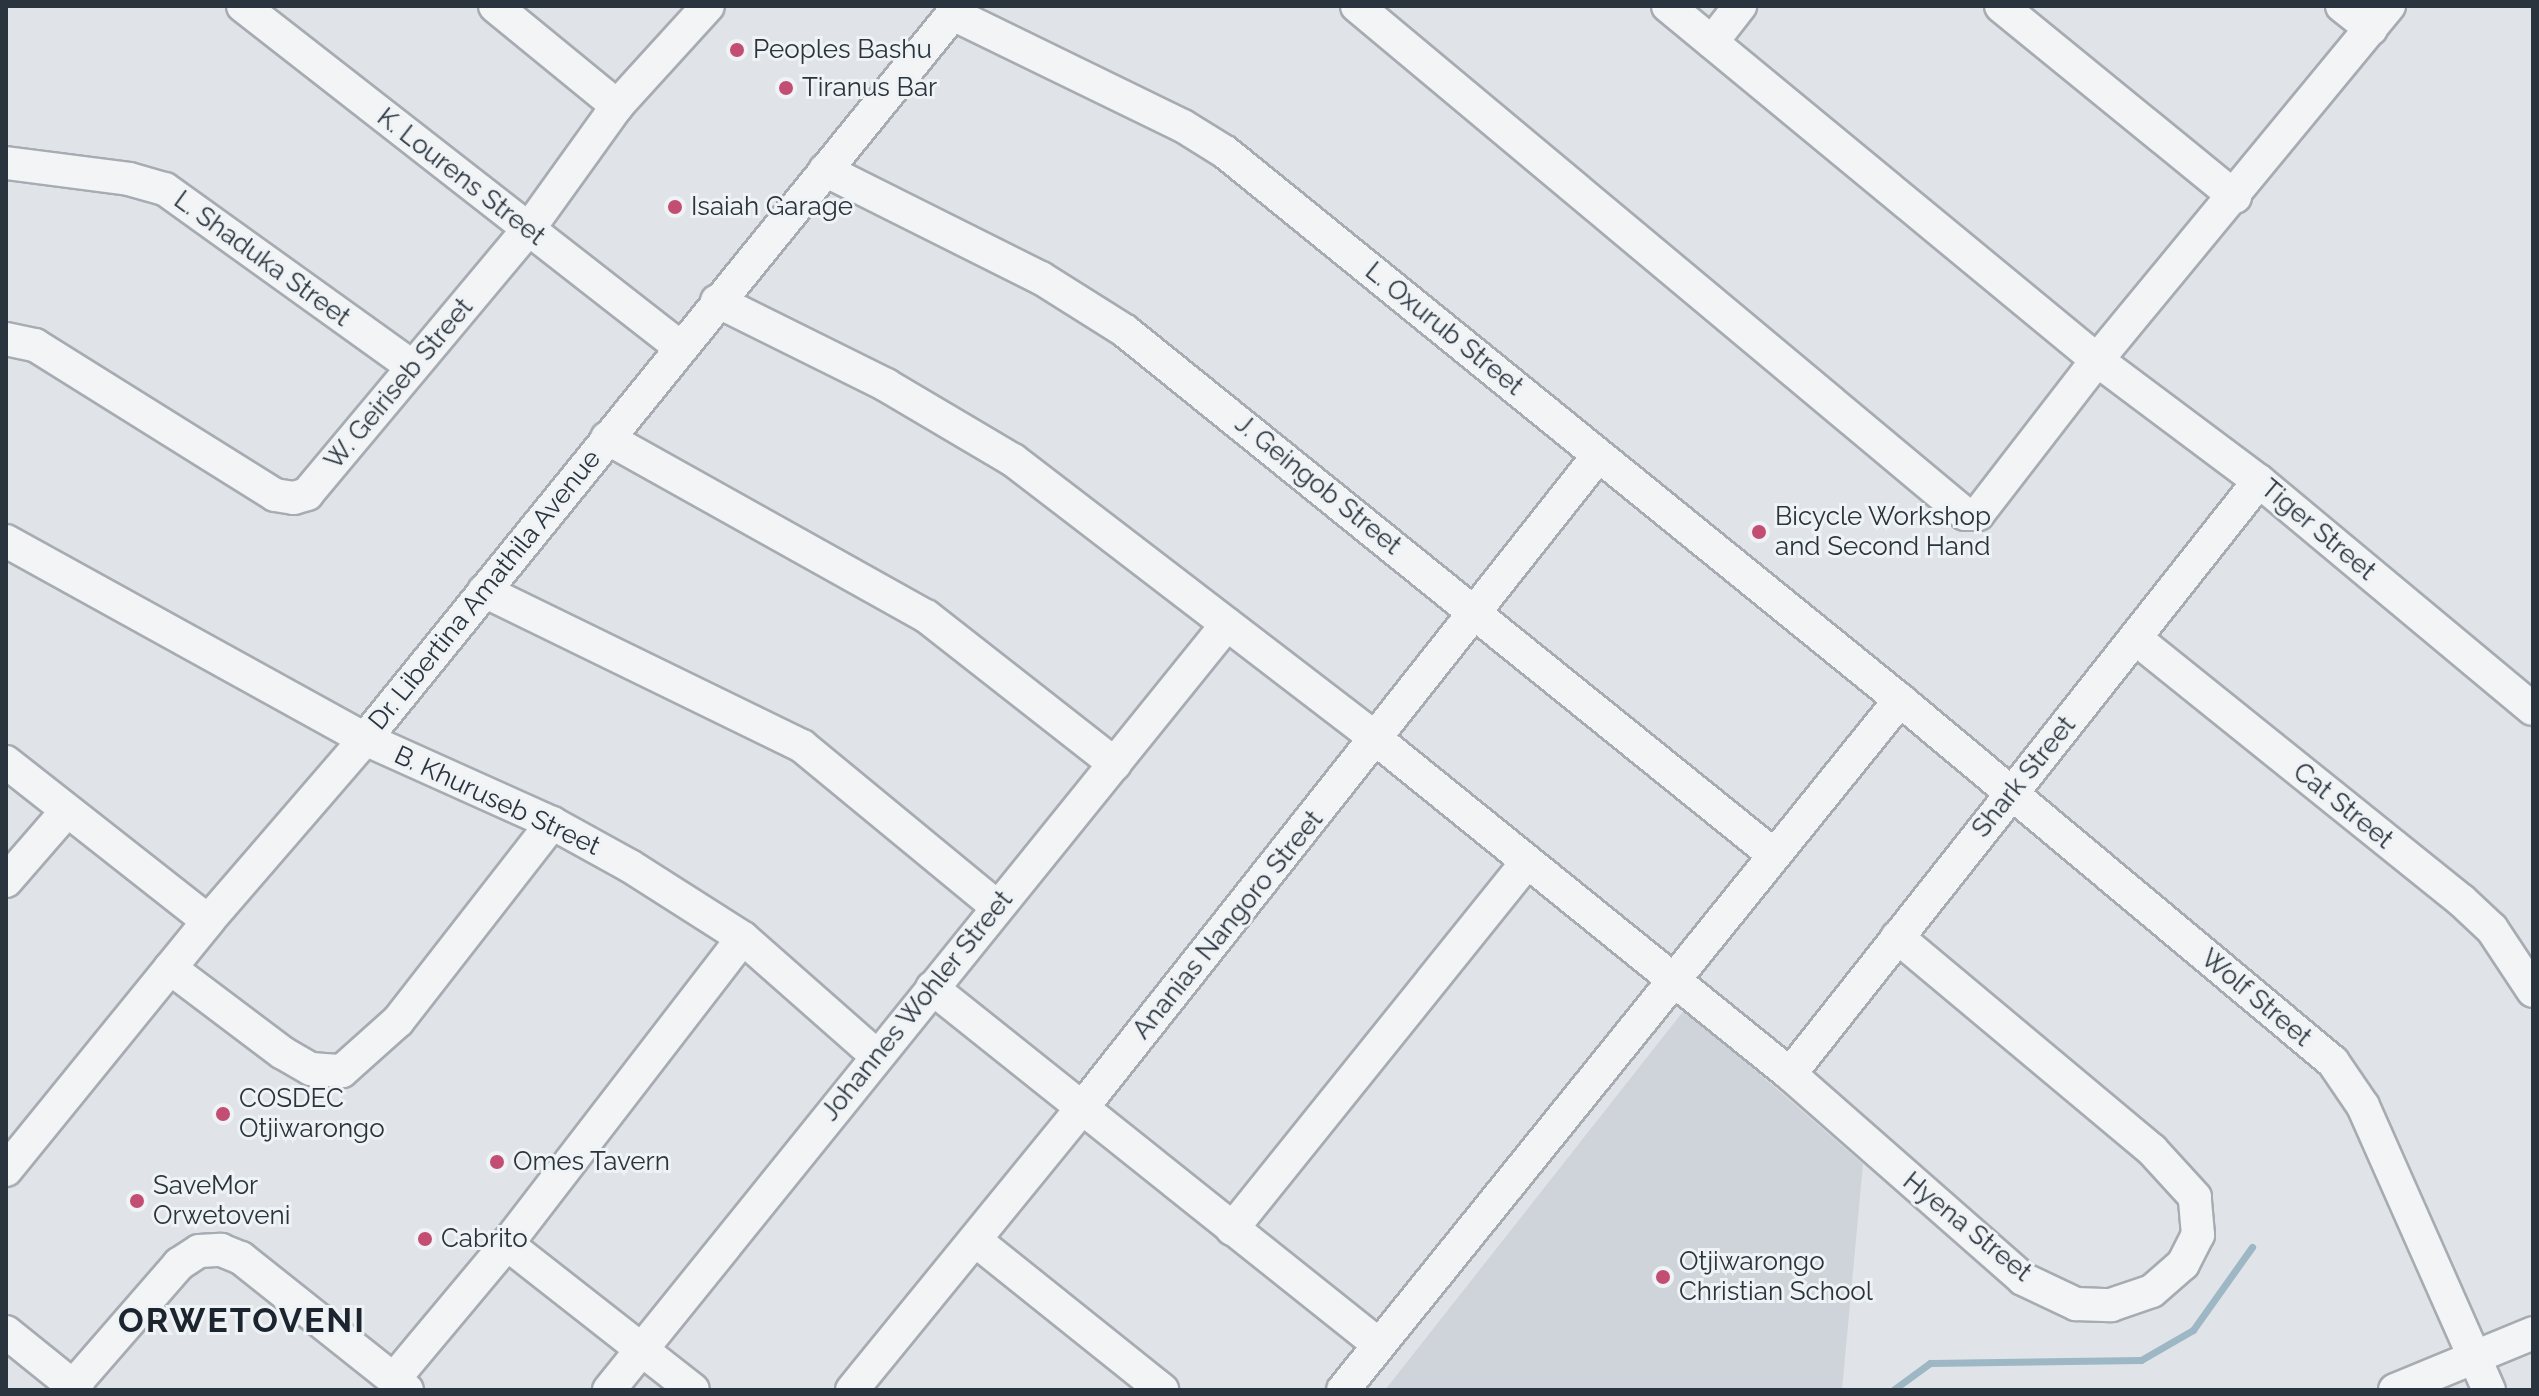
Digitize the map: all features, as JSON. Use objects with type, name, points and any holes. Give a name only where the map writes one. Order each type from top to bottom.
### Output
[{"type":"street","name":"K. Lourens Street","points":[[243,6],[680,347]]},
{"type":"street","points":[[495,6],[617,106]]},
{"type":"street","name":"W. Geiriseb Street","points":[[6,339],[35,345],[275,495],[294,498],[307,494],[528,230],[617,106],[708,6]]},
{"type":"street","points":[[1357,6],[1965,514],[1978,514],[2097,360],[2235,197],[2380,17],[2342,6]]},
{"type":"street","name":"Tiger Street","points":[[1668,6],[2097,360],[2259,481],[2533,709]]},
{"type":"street","points":[[1712,42],[1740,6]]},
{"type":"street","points":[[2001,6],[2235,197]]},
{"type":"street","name":"Dr. Libertina Amathila Avenue","points":[[6,1170],[208,921],[365,739],[956,10]]},
{"type":"street","name":"L. Oxurub Street","points":[[956,10],[1183,126],[1225,152],[1900,700]]},
{"type":"street","name":"L. Shaduka Street","points":[[6,163],[129,179],[165,189],[413,367]]},
{"type":"street","name":"J. Geingob Street","points":[[825,170],[1041,278],[1125,331],[1477,611],[1774,855]]},
{"type":"street","name":"Hyena Street","points":[[717,301],[957,424],[1013,460],[1376,739],[1525,864],[1790,1074],[2023,1279],[2076,1304],[2111,1305],[2152,1291],[2183,1264],[2198,1235],[2195,1197],[2152,1150],[1897,937]]},
{"type":"street","points":[[607,438],[926,616],[1115,764]]},
{"type":"street","name":"Ananias Nangoro Street","points":[[865,1385],[975,1240],[1598,456]]},
{"type":"street","name":"Shark Street","points":[[1790,1074],[2259,481]]},
{"type":"street","name":"B. Khuruseb Street","points":[[6,541],[365,739],[552,823],[743,938],[877,1056]]},
{"type":"street","points":[[484,591],[802,746],[997,907]]},
{"type":"street","name":"Johannes Wohler Street","points":[[609,1390],[1227,624]]},
{"type":"street","name":"Cat Street","points":[[2135,638],[2461,900],[2492,929],[2533,991]]},
{"type":"street","points":[[1343,1390],[1900,700]]},
{"type":"street","name":"Wolf Street","points":[[1900,700],[2333,1062],[2363,1106],[2489,1390]]},
{"type":"street","points":[[6,762],[208,921]]},
{"type":"street","points":[[6,881],[66,812]]},
{"type":"street","points":[[170,968],[283,1053],[311,1069],[342,1071],[398,1021],[552,823]]},
{"type":"street","points":[[1232,1229],[1525,864]]},
{"type":"street","points":[[6,1332],[75,1388],[179,1264],[199,1251],[221,1250],[241,1258],[400,1385],[743,938]]},
{"type":"street","points":[[932,988],[1378,1344]]},
{"type":"street","points":[[975,1240],[1162,1390]]},
{"type":"street","points":[[507,1244],[693,1390]]},
{"type":"street","points":[[2395,1390],[2533,1333]]},
{"type":"shaded area","name":"Otjiwarongo Christian School","points":[[1685,1009],[1863,1164],[1842,1390],[1385,1390]]},
{"type":"waterway","points":[[1893,1390],[1930,1363],[2141,1360],[2193,1330],[2252,1247]]},
{"type":"place","name":"Peoples Bashu","points":[[737,50]]},
{"type":"place","name":"Tiranus Bar","points":[[786,88]]},
{"type":"place","name":"Isaiah Garage","points":[[675,207]]},
{"type":"place","name":"Bicycle Workshop and Second Hand","points":[[1759,532]]},
{"type":"place","name":"COSDEC Otjiwarongo","points":[[223,1114]]},
{"type":"place","name":"Omes Tavern","points":[[497,1162]]},
{"type":"place","name":"SaveMor Orwetoveni","points":[[137,1201]]},
{"type":"place","name":"Cabrito","points":[[425,1239]]},
{"type":"place","name":"Otjiwarongo Christian School","points":[[1663,1277]]},
{"type":"district","name":"ORWETOVENI","points":[[242,1321]]}]
